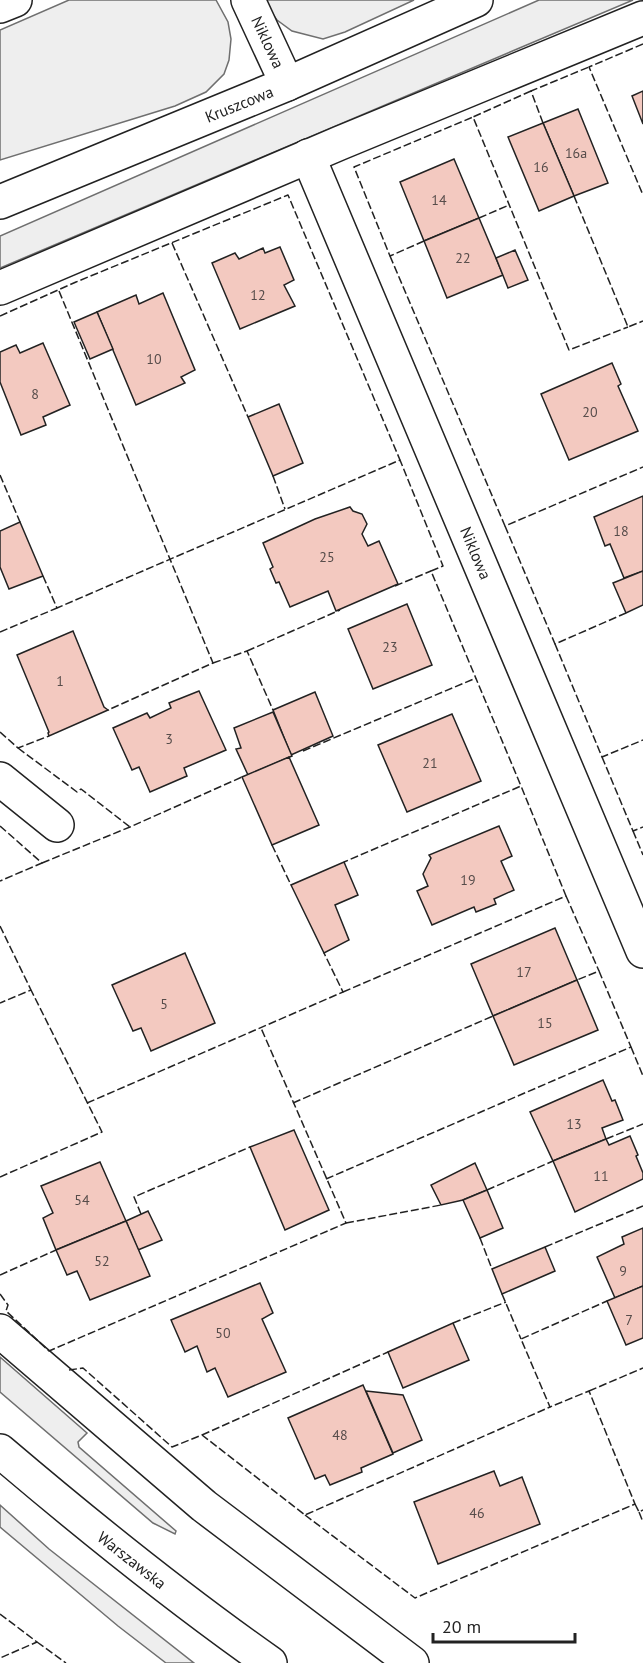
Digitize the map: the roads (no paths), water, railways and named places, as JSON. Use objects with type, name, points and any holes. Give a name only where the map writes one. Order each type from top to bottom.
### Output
[{"type":"street","points":[[0,6],[15,0]]},
{"type":"street","name":"Niklowa","points":[[248,0],[287,84]]},
{"type":"street","name":"Kruszcowa","points":[[0,202],[287,84],[476,0]]},
{"type":"street","points":[[0,288],[308,156],[643,18]]},
{"type":"street","name":"Niklowa","points":[[308,156],[643,951]]},
{"type":"street","points":[[0,779],[57,825]]},
{"type":"street","points":[[0,1331],[204,1506],[412,1663]]},
{"type":"street","name":"Warszawska","points":[[0,1451],[96,1532],[213,1623],[270,1663]]}]
